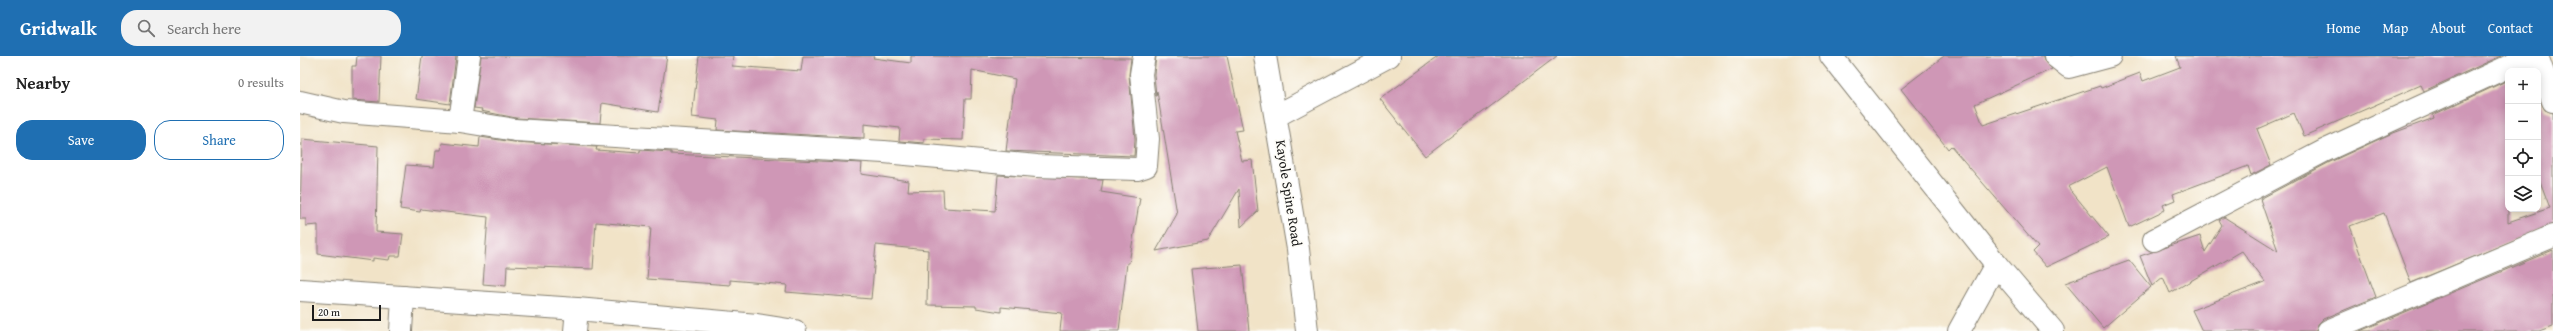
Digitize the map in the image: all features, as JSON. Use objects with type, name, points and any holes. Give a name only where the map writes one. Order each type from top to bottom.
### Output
[{"type":"street","points":[[460,121],[469,56]]},
{"type":"street","points":[[300,102],[344,112],[460,121],[515,130],[884,152],[1037,166],[1137,169],[1146,166],[1148,139],[1141,74],[1144,56]]},
{"type":"street","name":"Kayole Spine Road","points":[[1265,56],[1298,249],[1307,331]]},
{"type":"street","points":[[1276,116],[1389,56]]},
{"type":"street","points":[[1831,56],[1996,264],[2053,331]]},
{"type":"street","points":[[2055,56],[2069,67],[2110,56]]},
{"type":"street","points":[[2154,240],[2324,151],[2531,56]]},
{"type":"street","points":[[2537,56],[2553,101]]},
{"type":"street","points":[[2328,331],[2553,236]]},
{"type":"street","points":[[1959,331],[1996,264]]},
{"type":"street","points":[[300,290],[577,310],[795,331]]},
{"type":"street","points":[[400,331],[403,297]]},
{"type":"street","points":[[575,331],[577,310]]},
{"type":"building","points":[[357,56],[381,56],[379,102],[352,100],[352,66],[356,66]]},
{"type":"building","points":[[422,56],[456,56],[450,104],[416,99]]},
{"type":"building","points":[[481,56],[667,56],[658,112],[602,103],[600,123],[516,118],[481,111],[482,109],[474,108]]},
{"type":"building","points":[[699,56],[733,56],[732,66],[801,71],[803,56],[874,56],[873,58],[911,63],[911,56],[1131,58],[1129,75],[1135,139],[1134,156],[1006,151],[1015,79],[972,70],[971,99],[965,99],[963,140],[924,139],[924,143],[899,141],[900,128],[864,124],[864,138],[717,130],[718,120],[692,117]]},
{"type":"building","points":[[1156,56],[1227,56],[1243,130],[1235,131],[1242,161],[1252,160],[1258,211],[1241,227],[1239,189],[1208,241],[1156,251],[1177,214],[1157,91],[1156,96],[1154,74]]},
{"type":"building","points":[[1439,56],[1557,56],[1425,156],[1380,99]]},
{"type":"building","points":[[1944,56],[2043,56],[2044,61],[2052,69],[1975,104],[1983,125],[2100,86],[2101,88],[2140,73],[2143,81],[2180,67],[2176,56],[2501,56],[2424,91],[2421,85],[2304,136],[2294,113],[2257,129],[2271,165],[2251,175],[2248,166],[2173,194],[2175,200],[2163,205],[2165,210],[2129,227],[2107,167],[2068,187],[2109,237],[2046,267],[2033,252],[2038,247],[1951,146],[1948,149],[1901,89]]},
{"type":"building","points":[[2505,81],[2505,212],[2508,212],[2508,222],[2550,208],[2541,184],[2541,102],[2545,110],[2553,113],[2553,224],[2411,283],[2384,213],[2350,226],[2376,297],[2323,319],[2318,324],[2316,331],[2202,331],[2192,310],[2265,282],[2242,251],[2170,293],[2163,277],[2152,286],[2140,256],[2200,236],[2205,252],[2222,225],[2219,220],[2224,217],[2278,251],[2260,199],[2330,162],[2388,135],[2434,118],[2433,115]]},
{"type":"building","points":[[480,137],[514,142],[597,147],[596,150],[640,153],[640,150],[671,152],[671,154],[862,163],[861,174],[909,181],[908,191],[943,190],[944,208],[995,211],[998,175],[1103,180],[1101,192],[1140,198],[1129,263],[1127,263],[1119,331],[1060,331],[1062,313],[1001,307],[1001,312],[976,308],[976,306],[927,305],[928,250],[876,245],[871,299],[786,292],[787,285],[730,280],[730,285],[647,279],[651,227],[596,222],[593,269],[507,266],[506,286],[483,284],[488,217],[421,209],[420,212],[400,209],[406,165],[434,167],[436,150],[441,150],[442,143],[479,147]]},
{"type":"building","points":[[302,139],[378,146],[376,232],[403,234],[400,256],[390,256],[389,260],[373,258],[373,261],[318,254],[318,225],[306,226],[306,219],[300,219]]},
{"type":"building","points":[[2553,250],[2553,326],[2539,331],[2360,331]]},
{"type":"building","points":[[2129,260],[2151,287],[2103,328],[2065,283]]},
{"type":"building","points":[[1242,265],[1249,331],[1198,331],[1191,269]]}]
